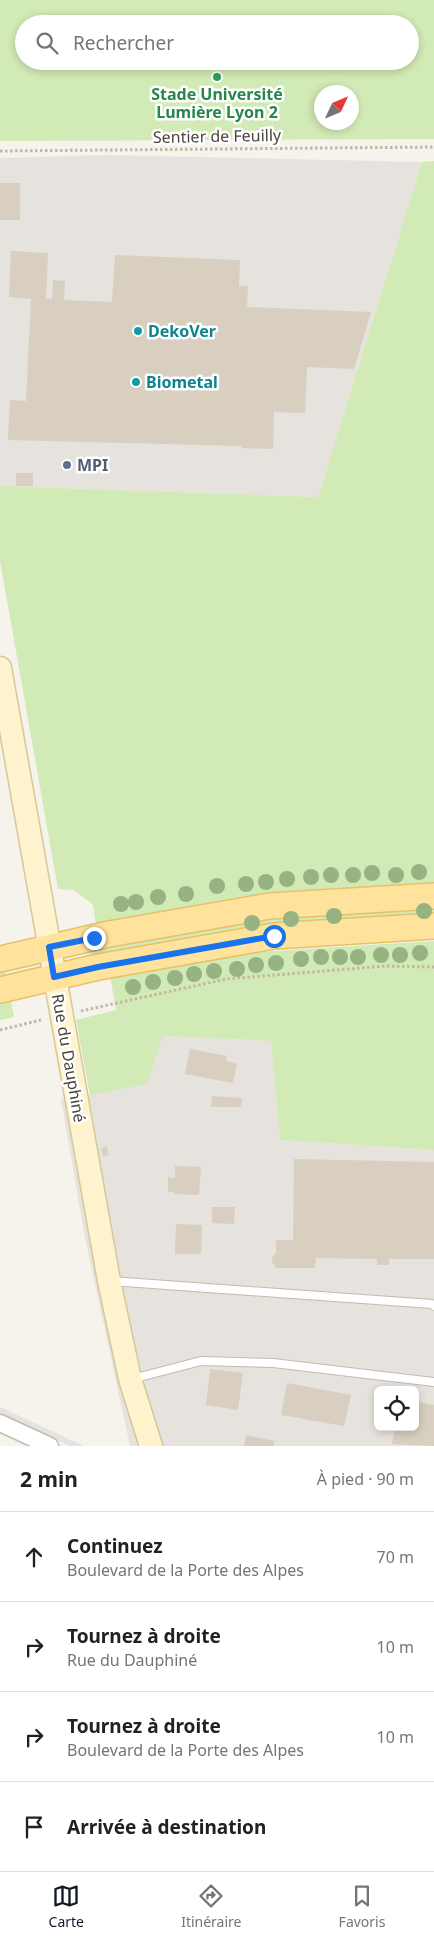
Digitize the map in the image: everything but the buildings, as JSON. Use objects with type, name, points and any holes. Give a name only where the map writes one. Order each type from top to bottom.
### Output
[{"type":"main road","points":[[0,959],[49,947],[270,906],[434,896]]},
{"type":"main road","points":[[0,990],[98,967],[274,936],[434,926]]},
{"type":"street","name":"Rue du Dauphiné","points":[[0,668],[109,1281],[130,1379],[151,1446]]},
{"type":"street","points":[[0,1423],[50,1446]]},
{"type":"lane","points":[[109,1281],[432,1304],[434,1306]]},
{"type":"lane","points":[[130,1379],[200,1361],[273,1363],[434,1382]]},
{"type":"path","name":"Sentier de Feuilly","points":[[0,150],[434,147]]},
{"type":"path","points":[[105,1005],[226,980],[385,966],[434,967]]},
{"type":"path","points":[[0,1030],[24,1024]]},
{"type":"shaded area","points":[[105,155],[422,162],[318,497],[0,486],[0,158]]},
{"type":"shaded area","points":[[163,1036],[271,1041],[280,1140],[434,1150],[434,1446],[130,1446],[85,1238],[61,1099],[90,1095]]},
{"type":"shaded area","points":[[0,1407],[82,1446],[70,1446],[0,1413]]},
{"type":"green space","name":"Stade Université Lumière Lyon 2","points":[[0,0],[434,0],[434,139],[0,141]]},
{"type":"green space","points":[[434,161],[434,919],[101,958],[93,905],[74,890],[58,889],[0,561],[0,486],[318,497],[422,162]]},
{"type":"green space","points":[[434,941],[434,1150],[280,1140],[271,1041],[163,1036],[147,1084],[90,1095],[76,1020],[116,1010],[110,976],[244,953]]},
{"type":"green space","points":[[0,948],[14,1017],[0,1020]]},
{"type":"place","name":"Stade Université Lumière Lyon 2","points":[[217,77]]},
{"type":"place","name":"DekoVer","points":[[138,331]]},
{"type":"place","name":"Biometal","points":[[136,382]]},
{"type":"place","name":"MPI","points":[[67,465]]},
{"type":"route","points":[[94,938],[49,947],[54,977],[98,967],[274,936]]}]
